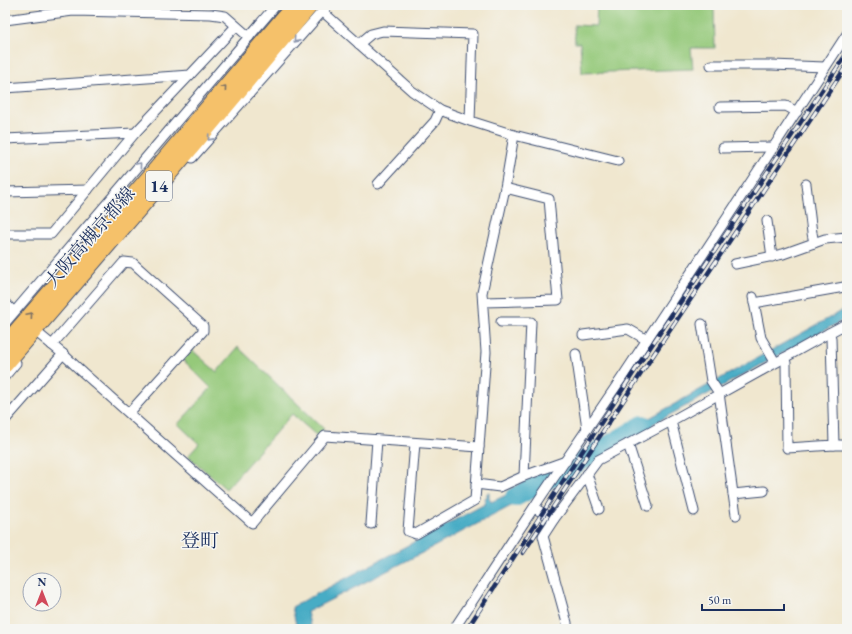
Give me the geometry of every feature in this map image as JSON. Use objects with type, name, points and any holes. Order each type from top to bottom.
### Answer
[{"type":"main road","name":"大阪高槻京都線","points":[[5,344],[150,176],[294,5]]},
{"type":"main road","name":"大阪高槻京都線","points":[[5,365],[165,179],[321,7]]},
{"type":"street","points":[[5,323],[276,5]]},
{"type":"street","points":[[5,376],[321,7],[359,44],[412,91],[440,110],[514,135],[618,161]]},
{"type":"street","points":[[5,20],[74,11],[109,9],[211,14],[225,16],[249,37]]},
{"type":"street","points":[[5,234],[51,234],[135,133],[236,26]]},
{"type":"street","points":[[359,44],[371,34],[383,31],[473,34],[470,121]]},
{"type":"street","points":[[454,629],[542,495],[647,340],[847,34]]},
{"type":"street","points":[[711,65],[772,65],[825,68]]},
{"type":"street","points":[[5,88],[190,75]]},
{"type":"street","points":[[720,107],[786,106],[797,112]]},
{"type":"street","points":[[378,184],[435,121],[440,110]]},
{"type":"street","points":[[5,139],[135,133]]},
{"type":"street","points":[[415,443],[408,532],[416,534],[475,500],[486,352],[482,293],[505,188],[514,135]]},
{"type":"street","points":[[723,148],[774,147]]},
{"type":"street","points":[[806,184],[814,243]]},
{"type":"street","points":[[483,302],[558,300],[549,199],[505,188]]},
{"type":"street","points":[[5,192],[88,190]]},
{"type":"street","points":[[767,221],[772,257]]},
{"type":"street","points":[[736,264],[783,254],[825,239],[847,237]]},
{"type":"street","points":[[52,345],[124,262],[133,263],[203,326],[203,331],[129,413]]},
{"type":"street","points":[[847,285],[844,287],[753,300],[761,338],[768,351],[777,360],[786,363],[787,448],[847,445]]},
{"type":"street","points":[[5,303],[14,312]]},
{"type":"street","points":[[501,322],[531,322],[524,476]]},
{"type":"street","points":[[702,324],[711,381],[718,392],[736,515]]},
{"type":"street","points":[[567,629],[567,623],[558,588],[542,536],[598,460],[671,421],[718,392],[777,360],[842,326],[847,325]]},
{"type":"street","points":[[583,335],[628,329],[647,340]]},
{"type":"street","points":[[828,333],[831,338],[834,446]]},
{"type":"street","points":[[40,335],[252,523],[325,436],[479,448]]},
{"type":"street","points":[[5,420],[63,354]]},
{"type":"street","points":[[576,354],[587,429]]},
{"type":"street","points":[[671,421],[694,511]]},
{"type":"street","points":[[371,524],[377,440]]},
{"type":"street","points":[[628,444],[648,506]]},
{"type":"street","points":[[476,484],[500,487],[524,476],[564,464]]},
{"type":"street","points":[[587,474],[599,509]]},
{"type":"street","points":[[733,494],[764,491]]},
{"type":"street","points":[[534,508],[554,519]]},
{"type":"green space","points":[[597,5],[714,5],[715,48],[691,48],[693,69],[582,73],[580,43],[575,43],[574,25],[596,26]]},
{"type":"green space","points":[[238,347],[324,429],[317,436],[292,414],[226,489],[188,456],[199,444],[178,424],[211,388],[183,360],[192,350],[217,372]]},
{"type":"water","points":[[847,308],[847,318],[622,441],[617,436]]},
{"type":"water","points":[[543,479],[532,495],[307,612],[311,629],[297,629],[292,607],[485,504],[487,493],[489,493],[491,502],[513,492],[515,493]]},
{"type":"waterway","points":[[515,497],[580,462],[643,425]]},
{"type":"railway","points":[[467,629],[643,358],[847,53]]},
{"type":"railway","points":[[523,553],[847,65]]},
{"type":"district","name":"登町","points":[[200,540]]}]
